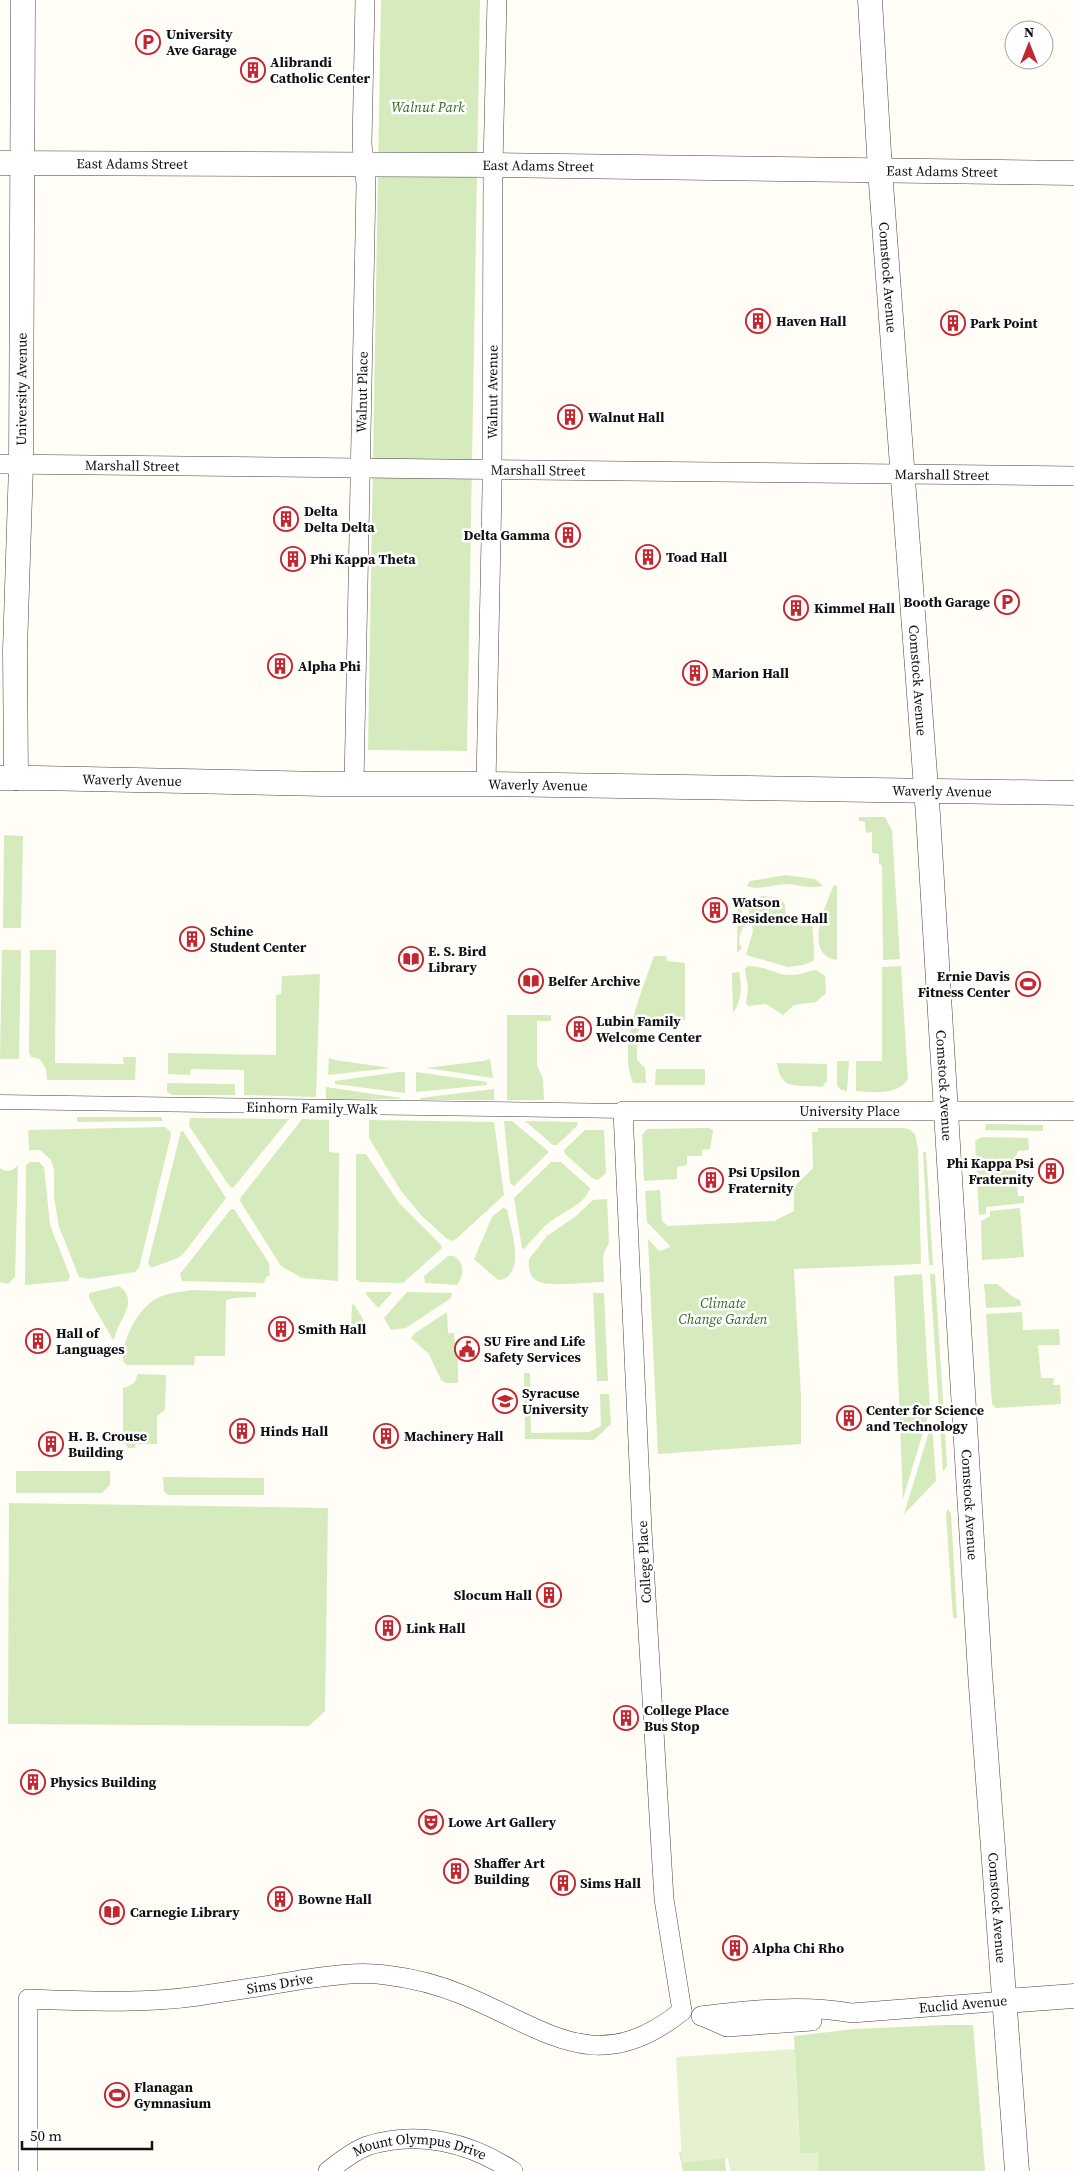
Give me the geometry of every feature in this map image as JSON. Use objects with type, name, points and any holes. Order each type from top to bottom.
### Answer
[{"type":"street","name":"University Avenue","points":[[8,778],[15,650],[10,464],[24,163],[23,0]]},
{"type":"street","name":"Walnut Place","points":[[354,784],[362,467],[366,184],[362,144],[365,0]]},
{"type":"street","name":"Walnut Avenue","points":[[486,784],[492,469],[497,0]]},
{"type":"street","name":"Comstock Avenue","points":[[870,0],[880,170],[926,792],[980,1673],[1017,2171]]},
{"type":"street","name":"East Adams Street","points":[[0,163],[494,165],[1074,173]]},
{"type":"street","name":"Marshall Street","points":[[10,464],[1074,476]]},
{"type":"street","name":"Waverly Avenue","points":[[8,778],[1074,793]]},
{"type":"street","name":"Einhorn Family Walk","points":[[0,1102],[623,1111]]},
{"type":"street","name":"University Place","points":[[623,1111],[1074,1111]]},
{"type":"street","name":"College Place","points":[[623,1111],[643,1538],[664,1899],[682,2011]]},
{"type":"street","name":"Sims Drive","points":[[28,2171],[28,1999],[136,2001],[196,1996],[345,1974],[386,1975],[418,1981],[462,1994],[575,2044],[602,2046],[622,2044],[648,2034],[663,2027],[682,2011]]},
{"type":"street","name":"Euclid Avenue","points":[[682,2011],[701,2016],[742,2011],[827,2009],[852,2013],[1074,1996]]},
{"type":"street","name":"Mount Olympus Drive","points":[[328,2171],[366,2146],[408,2138],[452,2142],[480,2152],[513,2171]]},
{"type":"green space","name":"Walnut Park","points":[[381,0],[480,0],[467,751],[368,750]]},
{"type":"green space","points":[[859,817],[885,817],[892,830],[900,959],[883,960],[882,865],[879,864],[879,854],[872,853],[872,832],[866,833],[865,822],[859,821]]},
{"type":"green space","points":[[4,835],[23,836],[21,928],[3,928]]},
{"type":"green space","points":[[786,875],[815,879],[823,886],[809,887],[787,884],[762,888],[747,886],[750,881]]},
{"type":"green space","points":[[834,885],[837,886],[837,960],[826,956],[821,949],[819,939],[822,916]]},
{"type":"green space","points":[[761,896],[779,898],[785,904],[787,917],[796,925],[812,921],[813,961],[803,965],[788,967],[746,955],[753,931],[748,907]]},
{"type":"green space","points":[[738,898],[745,924],[739,939],[742,948],[737,953]]},
{"type":"green space","points":[[2,950],[21,950],[19,1059],[0,1059]]},
{"type":"green space","points":[[30,950],[56,950],[55,1063],[124,1064],[123,1057],[136,1057],[135,1080],[47,1080],[46,1069],[40,1059],[31,1057],[29,1053]]},
{"type":"green space","points":[[654,956],[666,956],[667,961],[685,963],[685,1020],[642,1021],[637,1034],[637,1060],[645,1068],[646,1083],[633,1083],[629,1069],[629,1036],[638,1002]]},
{"type":"green space","points":[[748,966],[755,966],[787,975],[816,970],[825,976],[826,993],[816,1002],[794,1005],[783,1015],[766,1004],[748,1006],[746,1003],[748,988],[745,969]]},
{"type":"green space","points":[[901,966],[908,1079],[898,1088],[891,1091],[856,1091],[856,1061],[882,1061],[882,967]]},
{"type":"green space","points":[[739,972],[740,993],[738,1004],[733,1013],[732,973]]},
{"type":"green space","points":[[320,974],[316,1097],[244,1095],[244,1070],[191,1069],[190,1075],[168,1074],[168,1053],[276,1055],[276,995],[281,994],[282,976]]},
{"type":"green space","points":[[507,1015],[551,1015],[551,1021],[537,1021],[537,1065],[543,1079],[544,1100],[507,1100]]},
{"type":"green space","points":[[329,1058],[335,1060],[391,1068],[328,1075]]},
{"type":"green space","points":[[490,1059],[493,1078],[426,1068],[483,1061]]},
{"type":"green space","points":[[837,1061],[849,1061],[847,1091],[841,1090],[837,1086]]},
{"type":"green space","points":[[777,1063],[827,1064],[827,1081],[822,1087],[798,1086],[786,1083],[782,1079]]},
{"type":"green space","points":[[656,1069],[705,1069],[705,1085],[655,1085]]},
{"type":"green space","points":[[405,1072],[405,1093],[335,1084],[335,1081]]},
{"type":"green space","points":[[416,1072],[487,1082],[487,1085],[416,1092]]},
{"type":"green space","points":[[167,1083],[235,1084],[235,1095],[172,1095],[167,1092]]},
{"type":"green space","points":[[326,1087],[401,1098],[401,1099],[326,1099]]},
{"type":"green space","points":[[494,1089],[494,1100],[420,1100],[420,1098]]},
{"type":"green space","points":[[77,1117],[162,1117],[162,1121],[77,1122]]},
{"type":"green space","points":[[190,1118],[289,1119],[233,1188],[230,1187],[189,1126]]},
{"type":"green space","points":[[302,1119],[329,1120],[329,1152],[339,1153],[338,1281],[302,1278],[281,1266],[240,1201],[241,1197]]},
{"type":"green space","points":[[369,1120],[494,1122],[504,1195],[456,1239],[452,1241],[447,1239],[421,1215],[401,1191],[369,1138]]},
{"type":"green space","points":[[504,1121],[512,1121],[548,1151],[514,1186],[510,1183]]},
{"type":"green space","points":[[525,1121],[578,1122],[577,1126],[557,1145],[553,1145]]},
{"type":"green space","points":[[986,1124],[1043,1125],[1043,1131],[985,1130]]},
{"type":"green space","points":[[165,1127],[170,1131],[171,1135],[139,1268],[135,1272],[89,1279],[79,1277],[59,1227],[54,1197],[54,1169],[51,1160],[40,1150],[29,1150],[28,1130]]},
{"type":"green space","points":[[709,1128],[713,1130],[710,1149],[702,1150],[702,1156],[687,1156],[687,1165],[677,1167],[677,1179],[644,1181],[642,1135],[647,1129]]},
{"type":"green space","name":"Climate Change Garden","points":[[818,1128],[902,1128],[909,1129],[915,1134],[918,1149],[921,1263],[794,1269],[801,1395],[801,1444],[658,1454],[648,1239],[659,1251],[671,1247],[647,1222],[645,1191],[660,1190],[662,1221],[668,1226],[774,1221],[794,1211],[794,1187],[813,1168],[812,1132],[818,1132]]},
{"type":"green space","points":[[585,1130],[604,1130],[606,1173],[598,1180],[592,1178],[565,1154],[564,1150]]},
{"type":"green space","points":[[181,1131],[183,1131],[226,1198],[184,1253],[178,1258],[151,1268],[148,1263]]},
{"type":"green space","points":[[982,1137],[1028,1138],[1029,1150],[1018,1151],[1015,1158],[1018,1196],[1024,1196],[1024,1203],[986,1207],[986,1214],[979,1215],[975,1141]]},
{"type":"green space","points":[[923,1152],[926,1152],[933,1265],[929,1265]]},
{"type":"green space","points":[[356,1154],[366,1154],[399,1203],[442,1246],[403,1283],[361,1282],[356,1279]]},
{"type":"green space","points":[[30,1162],[39,1162],[44,1167],[50,1225],[70,1276],[68,1281],[25,1285],[26,1165]]},
{"type":"green space","points":[[551,1162],[561,1162],[590,1188],[583,1200],[550,1221],[524,1249],[522,1248],[514,1198]]},
{"type":"green space","points":[[18,1165],[15,1277],[8,1284],[0,1282],[0,1168],[10,1171]]},
{"type":"green space","points":[[607,1199],[609,1242],[603,1256],[604,1282],[553,1284],[534,1279],[529,1270],[529,1259],[547,1236],[576,1216],[593,1200]]},
{"type":"green space","points":[[503,1208],[507,1209],[515,1250],[515,1261],[507,1277],[498,1280],[474,1259],[492,1217]]},
{"type":"green space","points":[[1020,1208],[1024,1257],[982,1260],[981,1221],[990,1216],[990,1211]]},
{"type":"green space","points":[[231,1209],[234,1209],[269,1263],[270,1275],[266,1277],[264,1283],[182,1281],[180,1274]]},
{"type":"green space","points":[[448,1256],[454,1256],[462,1265],[461,1278],[457,1285],[425,1283],[424,1276]]},
{"type":"green space","points":[[922,1274],[930,1409],[903,1499],[894,1276]]},
{"type":"green space","points":[[930,1274],[935,1274],[947,1466],[943,1471]]},
{"type":"green space","points":[[984,1284],[997,1284],[1013,1297],[1020,1300],[1021,1306],[986,1308]]},
{"type":"green space","points":[[119,1286],[127,1296],[128,1301],[113,1340],[89,1298],[89,1293]]},
{"type":"green space","points":[[192,1290],[256,1292],[256,1297],[226,1300],[225,1356],[195,1356],[194,1365],[127,1365],[123,1361],[128,1335],[136,1319],[147,1305],[158,1298],[172,1293]]},
{"type":"green space","points":[[407,1292],[452,1293],[451,1298],[406,1328],[391,1330],[384,1318]]},
{"type":"green space","points":[[365,1293],[392,1293],[378,1308]]},
{"type":"green space","points":[[593,1293],[604,1293],[608,1381],[597,1381]]},
{"type":"green space","points":[[354,1304],[364,1324],[353,1334],[351,1330],[352,1305]]},
{"type":"green space","points":[[447,1312],[448,1333],[454,1333],[455,1345],[458,1346],[458,1383],[446,1383],[441,1380],[429,1354],[411,1338],[415,1333]]},
{"type":"green space","points":[[1022,1312],[1023,1330],[1059,1329],[1060,1345],[1038,1345],[1041,1378],[1054,1378],[1053,1385],[1060,1385],[1061,1404],[996,1408],[992,1404],[986,1314]]},
{"type":"green space","points":[[524,1373],[530,1373],[531,1433],[589,1432],[601,1426],[600,1394],[609,1394],[611,1424],[594,1440],[525,1439]]},
{"type":"green space","points":[[137,1374],[166,1375],[165,1410],[157,1416],[157,1444],[136,1444],[135,1448],[128,1448],[123,1441],[123,1388],[133,1384]]},
{"type":"green space","points":[[932,1422],[936,1481],[904,1514]]},
{"type":"green space","points":[[16,1471],[110,1471],[110,1485],[102,1493],[16,1493]]},
{"type":"green space","points":[[163,1477],[264,1478],[264,1495],[169,1495],[164,1492]]},
{"type":"green space","points":[[9,1503],[328,1508],[325,1711],[309,1726],[8,1724]]},
{"type":"green space","points":[[948,1509],[951,1514],[957,1618],[953,1618],[946,1513]]},
{"type":"green space","points":[[973,2025],[985,2171],[814,2171],[800,2153],[794,2036],[855,2029]]},
{"type":"green space","points":[[795,2049],[800,2153],[818,2153],[819,2171],[730,2171],[728,2158],[682,2163],[676,2057]]},
{"type":"green space","points":[[724,2149],[726,2171],[683,2171],[679,2152]]},
{"type":"place","name":"University Ave Garage","points":[[148,42]]},
{"type":"place","name":"Alibrandi Catholic Center","points":[[253,70]]},
{"type":"place","name":"Haven Hall","points":[[758,321]]},
{"type":"place","name":"Park Point","points":[[953,323]]},
{"type":"place","name":"Walnut Hall","points":[[570,417]]},
{"type":"place","name":"Delta Delta Delta","points":[[286,519]]},
{"type":"place","name":"Delta Gamma","points":[[568,535]]},
{"type":"place","name":"Toad Hall","points":[[648,557]]},
{"type":"place","name":"Phi Kappa Theta","points":[[293,559]]},
{"type":"place","name":"Booth Garage","points":[[1007,602]]},
{"type":"place","name":"Kimmel Hall","points":[[796,608]]},
{"type":"place","name":"Alpha Phi","points":[[280,666]]},
{"type":"place","name":"Marion Hall","points":[[695,673]]},
{"type":"place","name":"Watson Residence Hall","points":[[715,910]]},
{"type":"place","name":"Schine Student Center","points":[[192,939]]},
{"type":"place","name":"E. S. Bird Library","points":[[411,959]]},
{"type":"place","name":"Belfer Archive","points":[[531,981]]},
{"type":"place","name":"Ernie Davis Fitness Center","points":[[1028,984]]},
{"type":"place","name":"Lubin Family Welcome Center","points":[[579,1029]]},
{"type":"place","name":"Phi Kappa Psi Fraternity","points":[[1051,1171]]},
{"type":"place","name":"Psi Upsilon Fraternity","points":[[711,1180]]},
{"type":"place","name":"Smith Hall","points":[[281,1329]]},
{"type":"place","name":"Hall of Languages","points":[[38,1341]]},
{"type":"place","name":"SU Fire and Life Safety Services","points":[[467,1349]]},
{"type":"place","name":"Syracuse University","points":[[505,1401]]},
{"type":"place","name":"Center for Science and Technology","points":[[849,1418]]},
{"type":"place","name":"Hinds Hall","points":[[242,1431]]},
{"type":"place","name":"Machinery Hall","points":[[386,1436]]},
{"type":"place","name":"H. B. Crouse Building","points":[[51,1444]]},
{"type":"place","name":"Slocum Hall","points":[[549,1595]]},
{"type":"place","name":"Link Hall","points":[[388,1628]]},
{"type":"place","name":"College Place Bus Stop","points":[[626,1718]]},
{"type":"place","name":"Physics Building","points":[[33,1782]]},
{"type":"place","name":"Lowe Art Gallery","points":[[431,1822]]},
{"type":"place","name":"Shaffer Art Building","points":[[456,1871]]},
{"type":"place","name":"Sims Hall","points":[[563,1883]]},
{"type":"place","name":"Bowne Hall","points":[[280,1899]]},
{"type":"place","name":"Carnegie Library","points":[[112,1912]]},
{"type":"place","name":"Alpha Chi Rho","points":[[735,1948]]},
{"type":"place","name":"Flanagan Gymnasium","points":[[117,2095]]}]
